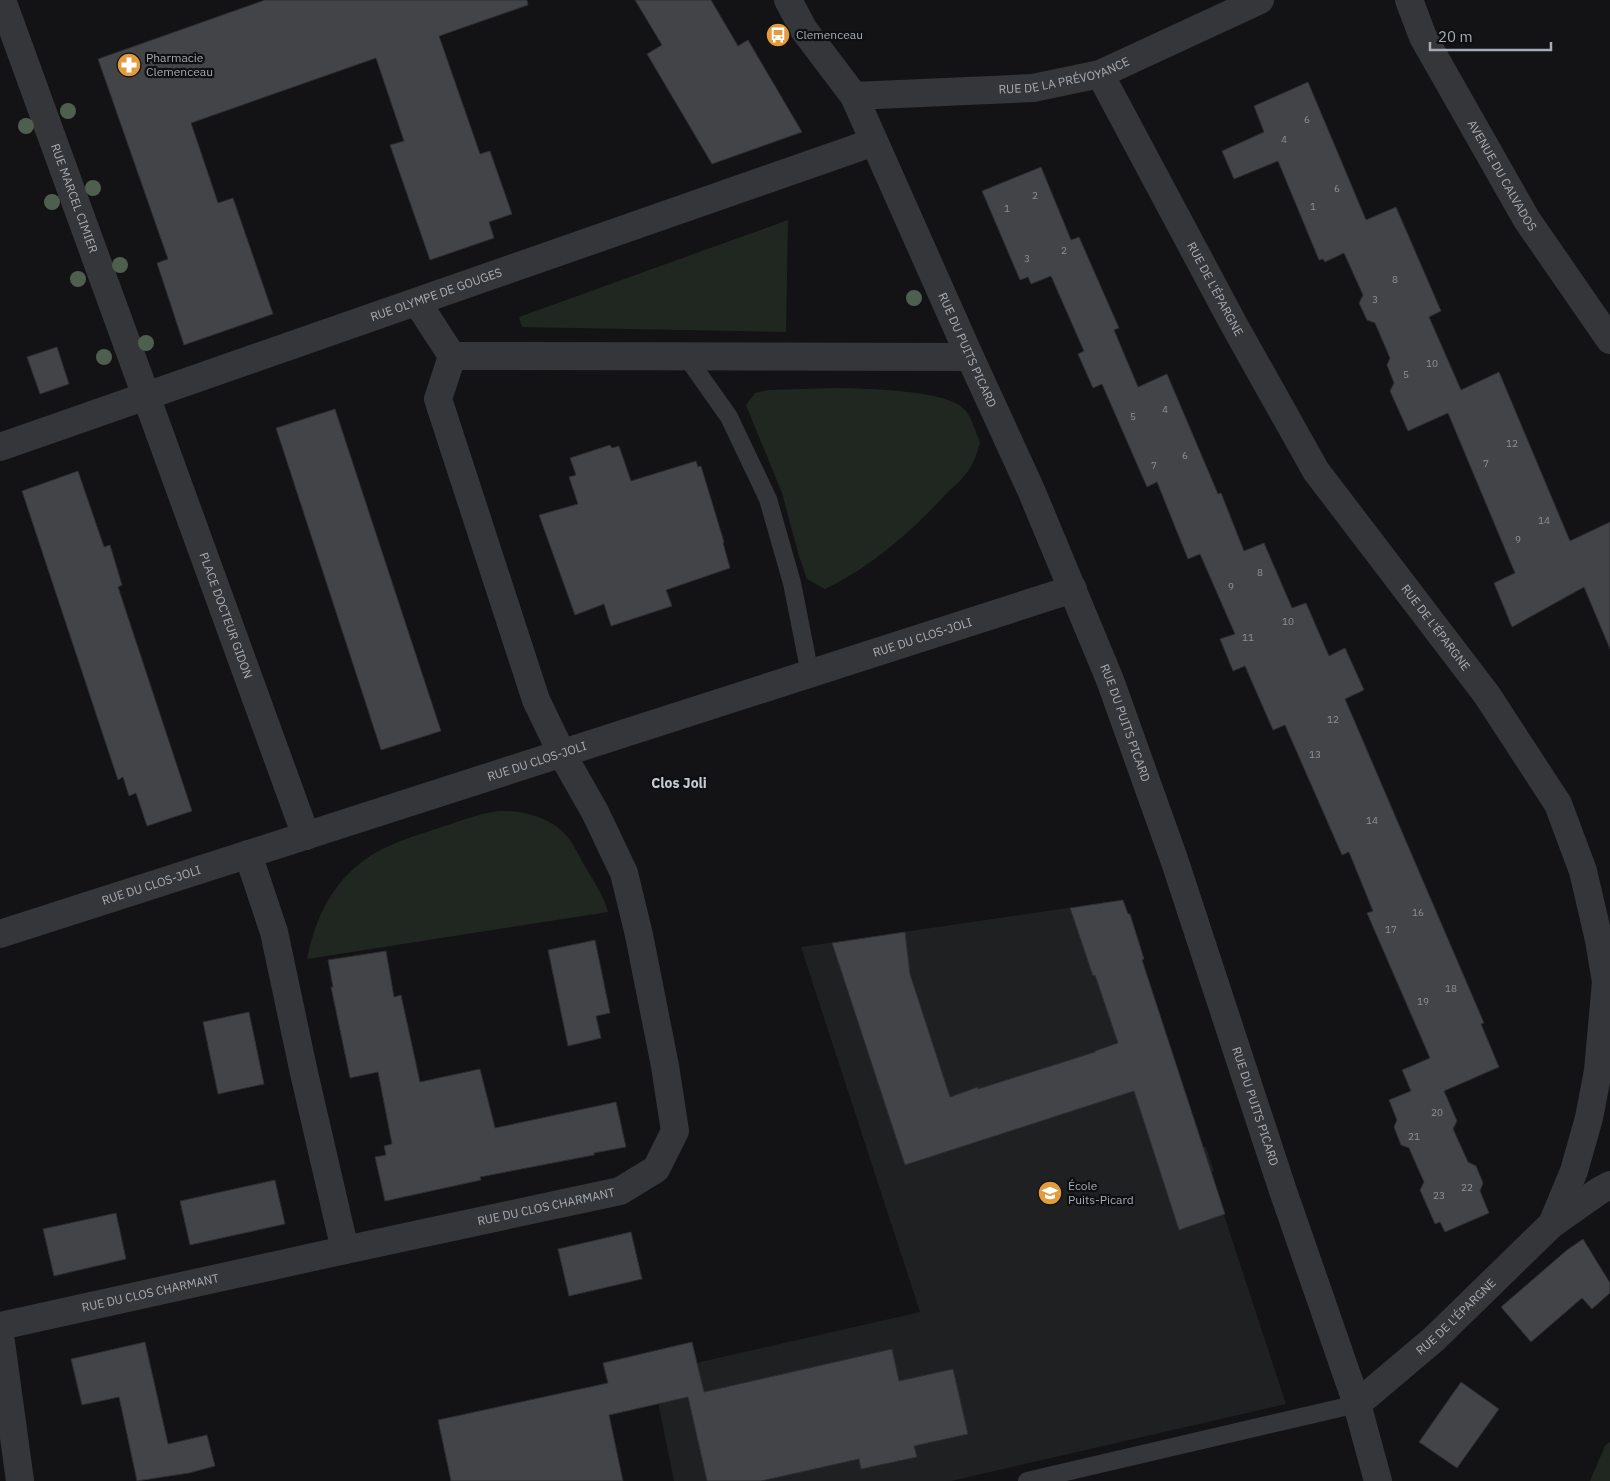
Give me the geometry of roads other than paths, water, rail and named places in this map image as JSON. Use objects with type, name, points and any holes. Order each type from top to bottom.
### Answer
[{"type":"street","name":"RUE MARCEL CIMIER","points":[[2,0],[146,396]]},
{"type":"street","name":"RUE DU PUITS PICARD","points":[[788,0],[804,30],[854,96],[1031,490],[1110,680],[1174,859],[1282,1188],[1357,1404],[1378,1481]]},
{"type":"street","name":"RUE DE LA PRÉVOYANCE","points":[[854,96],[1032,88],[1100,74],[1260,0]]},
{"type":"street","name":"AVENUE DU CALVADOS","points":[[1409,0],[1423,37],[1527,220],[1610,340]]},
{"type":"street","name":"RUE DE L'ÉPARGNE","points":[[1100,74],[1233,322],[1316,471],[1487,695],[1558,804],[1583,871],[1599,940],[1606,982],[1598,1071],[1589,1118],[1574,1171],[1552,1224]]},
{"type":"street","name":"RUE OLYMPE DE GOUGES","points":[[0,448],[874,142]]},
{"type":"street","points":[[417,302],[452,356]]},
{"type":"street","points":[[452,356],[970,357]]},
{"type":"street","points":[[452,356],[438,399],[536,700],[562,754]]},
{"type":"street","name":"PLACE DOCTEUR GIDON","points":[[146,396],[306,836]]},
{"type":"street","name":"RUE DU CLOS-JOLI","points":[[0,934],[1073,589]]},
{"type":"street","name":"RUE DU CLOS CHARMANT","points":[[0,1326],[620,1191],[656,1169],[675,1131],[665,1066],[639,935],[624,873],[595,812],[562,754]]},
{"type":"street","points":[[248,854],[274,932],[345,1250]]},
{"type":"street","name":"RUE DE L'ÉPARGNE","points":[[1357,1404],[1434,1339],[1552,1224],[1599,1190],[1610,1185]]},
{"type":"street","points":[[0,1335],[20,1481]]},
{"type":"lane","points":[[686,356],[729,417],[768,499],[792,583],[810,674]]},
{"type":"lane","points":[[1027,1481],[1357,1404]]},
{"type":"place","name":"Clemenceau","points":[[778,35]]},
{"type":"place","name":"Pharmacie Clemenceau","points":[[129,65]]},
{"type":"place","name":"École Puits-Picard","points":[[1050,1193]]},
{"type":"district","name":"Clos Joli","points":[[679,783]]}]
